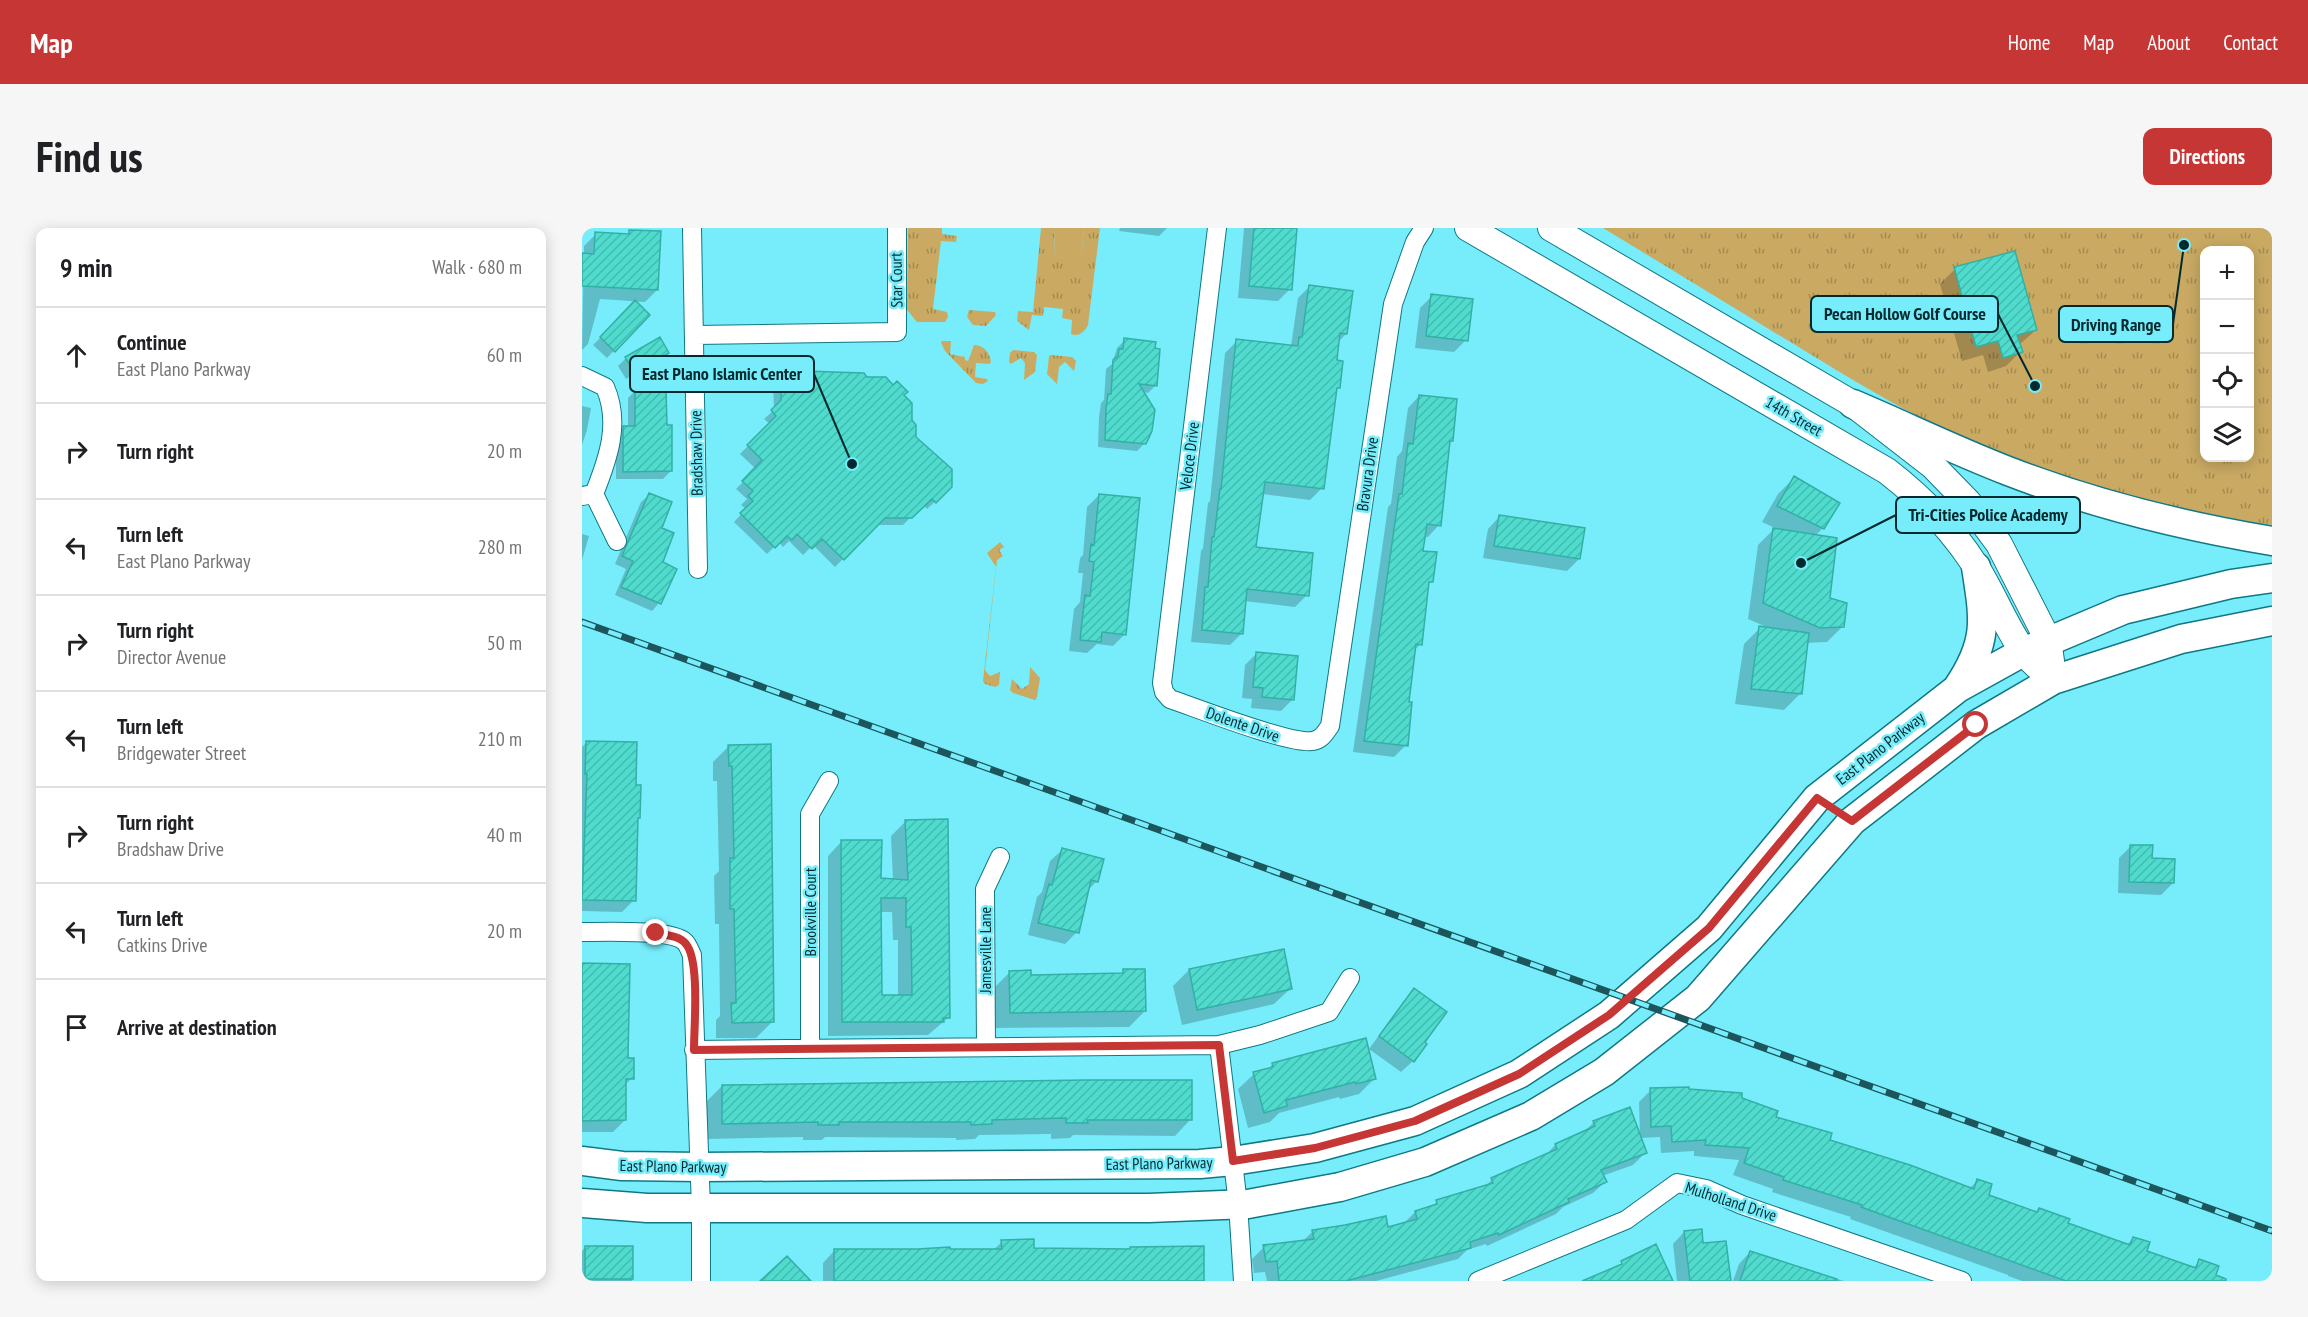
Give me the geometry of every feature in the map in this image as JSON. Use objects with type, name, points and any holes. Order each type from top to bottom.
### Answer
[{"type":"main road","name":"14th Street","points":[[1468,228],[1887,471],[1937,515],[2036,646]]},
{"type":"main road","name":"14th Street","points":[[1551,228],[1853,404],[1933,466],[1968,502],[1999,544],[2036,646],[2053,680]]},
{"type":"main road","points":[[1602,304],[1623,270]]},
{"type":"main road","points":[[1853,404],[1969,455],[2053,488],[2152,517],[2202,529],[2272,541]]},
{"type":"main road","points":[[1958,688],[1978,654],[1983,626],[1976,567]]},
{"type":"main road","name":"East Plano Parkway","points":[[582,1161],[622,1166],[700,1167],[1200,1164],[1315,1148],[1415,1121],[1519,1074],[1609,1015],[1709,928],[1817,798],[1958,688],[2036,646],[2123,610],[2230,584],[2272,578]]},
{"type":"main road","points":[[582,1203],[647,1208],[1149,1208],[1238,1204],[1340,1187],[1425,1162],[1531,1116],[1604,1072],[1698,998],[1852,821],[1976,725],[2053,680],[2181,639],[2272,621]]},
{"type":"main road","points":[[1817,798],[1852,821]]},
{"type":"street","name":"Bradshaw Drive","points":[[692,228],[698,569]]},
{"type":"street","name":"Star Court","points":[[695,334],[897,332],[897,228]]},
{"type":"street","name":"Veloce Drive","points":[[1162,683],[1217,228]]},
{"type":"street","name":"Bravura Drive","points":[[1330,726],[1393,304],[1414,245],[1424,228]]},
{"type":"street","points":[[582,376],[605,387],[611,400],[614,422],[607,462],[588,495],[617,541]]},
{"type":"street","name":"Dolente Drive","points":[[1162,683],[1164,692],[1170,699],[1291,740],[1312,741],[1323,737],[1330,726]]},
{"type":"street","name":"Brookville Court","points":[[810,1049],[810,814],[830,781]]},
{"type":"street","name":"Jamesville Lane","points":[[986,1046],[985,889],[1000,856]]},
{"type":"street","points":[[582,932],[656,933],[672,936],[685,942],[692,955],[700,1167],[701,1281]]},
{"type":"street","points":[[694,1050],[1219,1045],[1260,1035],[1329,1012],[1350,978]]},
{"type":"street","points":[[1219,1045],[1238,1204],[1243,1281]]},
{"type":"street","name":"Mulholland Drive","points":[[1478,1281],[1626,1220],[1677,1184],[1706,1189],[1742,1205],[1962,1281]]},
{"type":"green space","points":[[908,228],[942,228],[942,234],[957,236],[956,242],[941,241],[933,309],[947,312],[948,317],[945,322],[917,322],[907,310]]},
{"type":"green space","points":[[1041,228],[1054,228],[1055,257],[1081,259],[1084,228],[1100,228],[1088,325],[1079,334],[1071,334],[1072,320],[1062,318],[1063,309],[1044,307],[1043,316],[1032,315],[1029,330],[1017,321],[1018,311],[1033,312]]},
{"type":"green space","points":[[1054,228],[1084,228],[1081,260],[1055,257]]},
{"type":"green space","points":[[1603,228],[2272,228],[2272,525],[2176,507],[2082,482],[1946,429],[1902,408]]},
{"type":"green space","points":[[969,310],[995,312],[996,315],[986,326],[973,325],[967,317]]},
{"type":"green space","points":[[942,341],[951,341],[950,354],[965,357],[968,361],[974,345],[986,350],[991,362],[989,364],[976,363],[975,377],[988,381],[983,384],[976,383],[945,351]]},
{"type":"green space","points":[[1013,350],[1034,352],[1037,355],[1035,372],[1024,380],[1025,363],[1021,358],[1011,364],[1009,362],[1010,353]]},
{"type":"green space","points":[[1051,355],[1072,357],[1076,361],[1074,371],[1065,362],[1059,367],[1057,384],[1047,374]]},
{"type":"green space","points":[[1000,542],[1004,547],[999,550],[1003,556],[997,560],[985,670],[990,676],[1000,672],[999,685],[995,687],[983,681],[996,567],[987,553]]},
{"type":"green space","points":[[1030,667],[1040,678],[1035,700],[1010,690],[1012,679],[1022,689],[1029,684]]},
{"type":"building","points":[[1254,228],[1297,228],[1292,290],[1249,286]]},
{"type":"building","points":[[629,230],[661,231],[658,290],[582,286],[582,253],[594,254],[595,232],[629,234]]},
{"type":"building","points":[[2015,251],[2037,330],[2017,335],[2023,352],[2003,358],[1998,341],[1976,347],[1954,267]]},
{"type":"building","points":[[1309,285],[1353,291],[1347,334],[1340,333],[1337,360],[1343,361],[1340,388],[1337,388],[1324,489],[1265,482],[1256,547],[1313,553],[1309,596],[1247,589],[1243,634],[1202,630],[1205,587],[1208,587],[1212,537],[1214,537],[1221,489],[1236,339],[1298,346],[1299,337],[1302,337]]},
{"type":"building","points":[[1431,294],[1473,299],[1468,341],[1426,336]]},
{"type":"building","points":[[635,300],[650,315],[615,352],[600,337]]},
{"type":"building","points":[[660,337],[669,353],[634,373],[625,357]]},
{"type":"building","points":[[1124,338],[1156,342],[1155,348],[1160,349],[1157,386],[1139,384],[1155,410],[1152,431],[1146,444],[1105,440],[1106,408],[1108,394],[1111,394],[1113,360],[1118,356],[1119,349],[1123,349]]},
{"type":"building","points":[[805,371],[864,373],[867,377],[886,377],[893,385],[897,381],[908,392],[904,395],[912,403],[912,420],[916,425],[916,437],[952,469],[952,487],[936,503],[932,499],[912,518],[885,518],[844,560],[822,539],[812,549],[797,534],[792,540],[787,536],[775,548],[740,513],[753,501],[748,496],[753,491],[742,481],[762,460],[747,445],[776,416],[771,410],[781,400],[781,373],[805,373]]},
{"type":"building","points":[[635,389],[666,389],[667,425],[672,425],[672,471],[623,472],[623,426],[635,426]]},
{"type":"building","points":[[1419,395],[1457,399],[1441,526],[1427,524],[1423,551],[1437,552],[1433,582],[1429,582],[1422,645],[1416,644],[1409,702],[1412,702],[1408,746],[1364,741],[1399,494],[1402,494],[1408,443],[1413,444]]},
{"type":"building","points":[[1794,476],[1840,503],[1824,529],[1777,506]]},
{"type":"building","points":[[649,493],[672,502],[662,528],[674,533],[663,562],[677,569],[661,604],[621,587],[633,561],[622,556]]},
{"type":"building","points":[[1099,494],[1140,498],[1126,635],[1102,632],[1101,642],[1080,640],[1085,595],[1090,596],[1094,562],[1089,561],[1091,544],[1094,545]]},
{"type":"building","points":[[1499,515],[1585,528],[1580,559],[1494,546]]},
{"type":"building","points":[[1773,528],[1837,538],[1830,598],[1847,603],[1844,627],[1820,628],[1763,603]]},
{"type":"building","points":[[1759,626],[1809,633],[1802,694],[1751,689]]},
{"type":"building","points":[[1256,652],[1298,656],[1294,700],[1262,697],[1263,688],[1253,687]]},
{"type":"building","points":[[586,741],[637,742],[636,785],[641,785],[636,901],[582,900],[587,774],[585,774]]},
{"type":"building","points":[[771,744],[774,1022],[732,1023],[731,1003],[736,1003],[734,909],[730,909],[730,858],[734,858],[732,766],[729,766],[728,745]]},
{"type":"building","points":[[948,819],[950,1018],[943,1018],[944,1022],[842,1022],[841,840],[882,840],[881,878],[908,880],[905,820]],"holes":[[[881,898],[906,898],[906,927],[911,927],[912,995],[882,995]]]},
{"type":"building","points":[[2130,845],[2153,845],[2152,858],[2175,859],[2174,883],[2129,882]]},
{"type":"building","points":[[1062,848],[1104,859],[1098,882],[1091,880],[1079,933],[1038,923]]},
{"type":"building","points":[[1284,949],[1292,989],[1197,1010],[1189,969]]},
{"type":"building","points":[[582,963],[630,964],[628,1058],[634,1058],[634,1079],[626,1079],[626,1120],[582,1121]]},
{"type":"building","points":[[1123,969],[1145,969],[1146,1011],[1010,1013],[1009,971],[1031,970],[1031,975],[1123,973]]},
{"type":"building","points":[[1414,988],[1447,1012],[1425,1042],[1427,1044],[1414,1062],[1379,1036]]},
{"type":"building","points":[[1366,1038],[1376,1079],[1356,1084],[1355,1082],[1286,1100],[1287,1106],[1264,1113],[1253,1072],[1273,1067],[1272,1063]]},
{"type":"building","points":[[1192,1080],[1192,1120],[1087,1120],[1088,1123],[1066,1123],[1066,1118],[992,1120],[992,1124],[971,1125],[971,1122],[839,1122],[839,1125],[818,1125],[818,1122],[722,1124],[722,1085]]},
{"type":"building","points":[[1689,1087],[1689,1089],[1742,1093],[1742,1098],[1778,1111],[1776,1117],[1832,1133],[1830,1140],[1910,1165],[1974,1189],[1977,1179],[1992,1184],[1989,1195],[2037,1212],[2039,1208],[2070,1219],[2068,1223],[2130,1245],[2133,1237],[2150,1242],[2147,1251],[2196,1268],[2199,1259],[2219,1266],[2216,1275],[2226,1281],[2066,1281],[1861,1207],[1862,1205],[1783,1180],[1784,1177],[1744,1163],[1749,1148],[1705,1145],[1706,1140],[1672,1142],[1671,1126],[1651,1127],[1650,1088]]},
{"type":"building","points":[[1630,1107],[1647,1153],[1601,1170],[1607,1182],[1568,1199],[1569,1202],[1499,1235],[1498,1233],[1470,1242],[1471,1248],[1346,1281],[1279,1281],[1277,1261],[1266,1262],[1263,1245],[1314,1239],[1312,1230],[1386,1216],[1388,1227],[1417,1219],[1415,1211],[1437,1204],[1436,1200],[1493,1183],[1491,1178],[1557,1149],[1555,1144],[1595,1126],[1593,1121]]},
{"type":"building","points":[[1702,1229],[1703,1243],[1726,1241],[1731,1281],[1690,1281],[1684,1231]]},
{"type":"building","points":[[1034,1239],[1034,1248],[1130,1249],[1130,1247],[1204,1246],[1204,1281],[834,1281],[834,1249],[950,1247],[950,1249],[1002,1249],[1001,1240]]},
{"type":"building","points":[[1656,1244],[1673,1281],[1582,1281],[1622,1264],[1621,1261]]},
{"type":"building","points":[[585,1246],[633,1246],[633,1279],[585,1279]]},
{"type":"building","points":[[1750,1251],[1837,1279],[1837,1281],[1740,1281]]},
{"type":"building","points":[[787,1256],[811,1281],[760,1281]]},
{"type":"railway","points":[[582,622],[2272,1231]]},
{"type":"place","name":"Driving Range","points":[[2184,245]]},
{"type":"place","name":"Pecan Hollow Golf Course","points":[[2035,386]]},
{"type":"place","name":"East Plano Islamic Center","points":[[852,464]]},
{"type":"place","name":"Tri-Cities Police Academy","points":[[1801,563]]},
{"type":"route","points":[[656,933],[672,936],[685,942],[692,955],[694,1050],[1219,1045],[1233,1161],[1315,1148],[1415,1121],[1519,1074],[1609,1015],[1709,928],[1817,798],[1852,821],[1976,725]]}]
